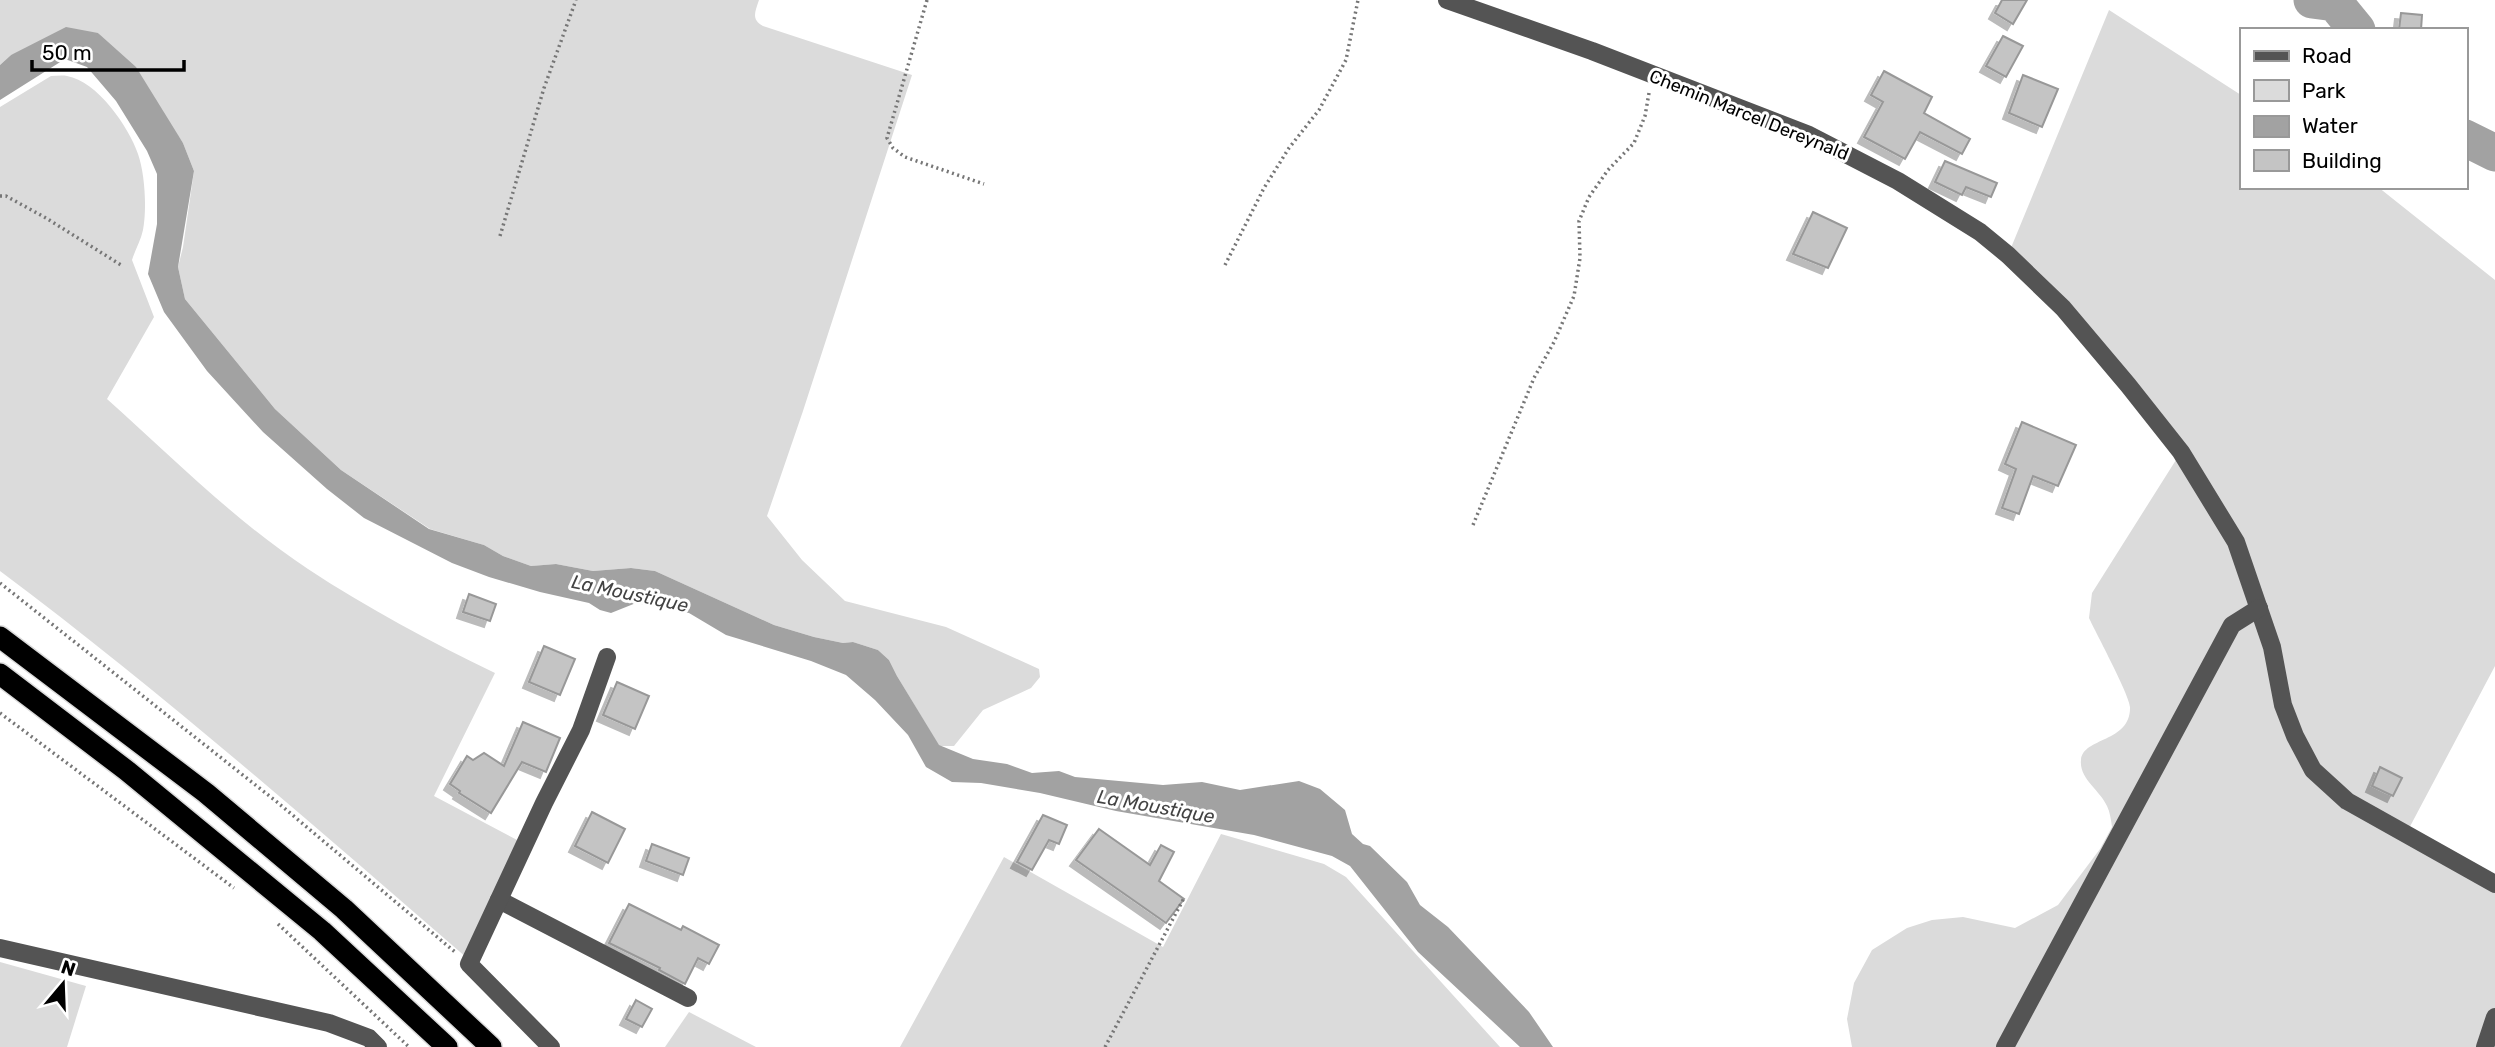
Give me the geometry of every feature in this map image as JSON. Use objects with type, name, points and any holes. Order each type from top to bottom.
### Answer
[{"type":"highway","points":[[0,637],[206,793],[344,909],[491,1047]]},
{"type":"highway","points":[[0,674],[126,770],[323,931],[447,1047]]},
{"type":"street","name":"Chemin Marcel Dereynald","points":[[1447,0],[1592,51],[1809,135],[1898,181],[1980,232],[2008,255],[2063,308],[2122,377],[2181,452],[2236,542],[2273,648],[2283,705],[2313,770],[2347,801],[2495,884]]},
{"type":"street","points":[[2005,1047],[2232,625],[2259,608]]},
{"type":"street","points":[[551,1047],[470,964],[544,803],[581,730],[607,657]]},
{"type":"street","points":[[499,900],[688,998]]},
{"type":"street","points":[[0,948],[329,1023],[369,1038],[378,1047]]},
{"type":"street","points":[[2485,1047],[2495,1017]]},
{"type":"path","points":[[500,236],[541,100],[576,0]]},
{"type":"path","points":[[927,0],[887,138],[893,148],[905,157],[984,184]]},
{"type":"path","points":[[1225,265],[1264,188],[1289,148],[1318,110],[1346,60],[1358,0]]},
{"type":"path","points":[[1473,525],[1534,379],[1574,296],[1580,258],[1579,220],[1589,197],[1608,170],[1634,143],[1650,91],[1662,78]]},
{"type":"path","points":[[0,196],[6,196],[46,218],[121,265]]},
{"type":"path","points":[[0,583],[277,802],[470,964]]},
{"type":"path","points":[[0,713],[240,892]]},
{"type":"path","points":[[1105,1047],[1184,898]]},
{"type":"path","points":[[272,918],[410,1047]]},
{"type":"green space","points":[[0,0],[759,0],[755,18],[763,26],[912,75],[767,516],[802,560],[845,601],[946,627],[1039,669],[1040,677],[1031,688],[983,710],[954,746],[939,746],[889,660],[878,650],[853,642],[843,643],[814,637],[774,625],[655,571],[631,568],[593,571],[556,564],[531,566],[503,556],[484,545],[430,529],[341,470],[275,409],[185,299],[178,267],[194,171],[183,143],[160,109],[98,33],[11,55],[0,65]]},
{"type":"green space","points":[[2109,10],[2240,94],[2240,189],[2381,189],[2495,280],[2495,666],[2406,834],[2495,884],[2495,1017],[2485,1047],[1852,1047],[1847,1019],[1854,983],[1872,950],[1907,928],[1932,920],[1963,917],[2015,928],[2058,905],[2100,849],[2112,827],[2107,806],[2083,773],[2081,760],[2090,747],[2123,727],[2130,707],[2119,678],[2089,618],[2092,593],[2181,452],[2008,255]]},
{"type":"green space","points":[[51,76],[78,80],[100,96],[134,143],[142,171],[145,192],[144,222],[132,260],[154,317],[107,399],[204,488],[281,550],[376,611],[495,673],[434,796],[521,842],[467,958],[179,712],[0,571],[0,107]]},
{"type":"green space","points":[[1221,834],[1324,864],[1346,877],[1500,1047],[900,1047],[1004,857],[1163,947]]},
{"type":"green space","points":[[0,962],[86,986],[67,1047],[0,1047]]},
{"type":"green space","points":[[689,1012],[756,1047],[665,1047]]},
{"type":"water","name":"La Moustique","points":[[66,27],[98,33],[136,67],[183,143],[194,171],[178,267],[185,299],[275,409],[341,470],[429,529],[484,545],[503,556],[531,566],[556,564],[593,571],[631,568],[655,571],[774,625],[814,637],[843,643],[853,642],[878,650],[889,660],[939,745],[973,759],[1007,764],[1032,773],[1059,771],[1075,777],[1163,785],[1202,782],[1240,790],[1299,781],[1320,789],[1345,810],[1352,834],[1363,844],[1370,846],[1407,882],[1420,905],[1448,927],[1529,1012],[1553,1047],[1520,1047],[1418,952],[1350,866],[1332,856],[1254,835],[1116,811],[1040,793],[981,783],[952,782],[926,767],[908,735],[875,700],[846,675],[811,661],[726,635],[689,613],[636,603],[611,613],[589,603],[489,577],[452,563],[364,518],[263,432],[207,371],[164,312],[148,274],[157,224],[157,174],[147,151],[116,101],[87,67],[65,59],[0,100],[0,65],[11,55]]},
{"type":"building","points":[[2002,0],[2027,0],[2013,24],[1995,13]]},
{"type":"building","points":[[2401,13],[2422,15],[2421,28],[2399,28]]},
{"type":"building","points":[[2003,36],[2023,46],[2006,77],[1986,66]]},
{"type":"building","points":[[1884,71],[1932,97],[1924,113],[1970,139],[1962,154],[1920,132],[1905,159],[1864,137],[1883,102],[1871,95]]},
{"type":"building","points":[[2023,75],[2058,89],[2042,127],[2009,113]]},
{"type":"building","points":[[1945,161],[1997,183],[1991,197],[1966,187],[1962,195],[1935,182]]},
{"type":"building","points":[[1813,212],[1847,228],[1828,268],[1793,254]]},
{"type":"building","points":[[2022,422],[2076,445],[2058,486],[2033,476],[2019,514],[2002,508],[2016,469],[2005,464]]},
{"type":"building","points":[[469,594],[496,604],[490,621],[463,612]]},
{"type":"building","points":[[544,646],[575,659],[560,695],[529,682]]},
{"type":"building","points":[[617,682],[649,696],[635,729],[603,715]]},
{"type":"building","points":[[523,722],[560,738],[546,772],[522,762],[491,813],[459,793],[460,791],[450,784],[467,756],[473,760],[484,753],[504,766]]},
{"type":"building","points":[[2380,767],[2402,778],[2393,796],[2372,786]]},
{"type":"building","points":[[592,812],[625,829],[608,863],[575,846]]},
{"type":"building","points":[[1043,815],[1067,825],[1059,844],[1049,840],[1032,870],[1017,862]]},
{"type":"building","points":[[1099,829],[1150,865],[1161,845],[1174,852],[1159,881],[1184,899],[1166,923],[1076,860]]},
{"type":"building","points":[[652,844],[689,858],[683,875],[646,861]]},
{"type":"building","points":[[629,904],[681,930],[683,926],[719,945],[709,964],[698,958],[685,984],[659,970],[660,968],[609,943]]},
{"type":"building","points":[[636,1000],[652,1009],[642,1027],[626,1019]]},
{"type":"waterway","points":[[2312,0],[2335,3],[2355,28]]},
{"type":"waterway","points":[[2467,139],[2495,153]]}]
